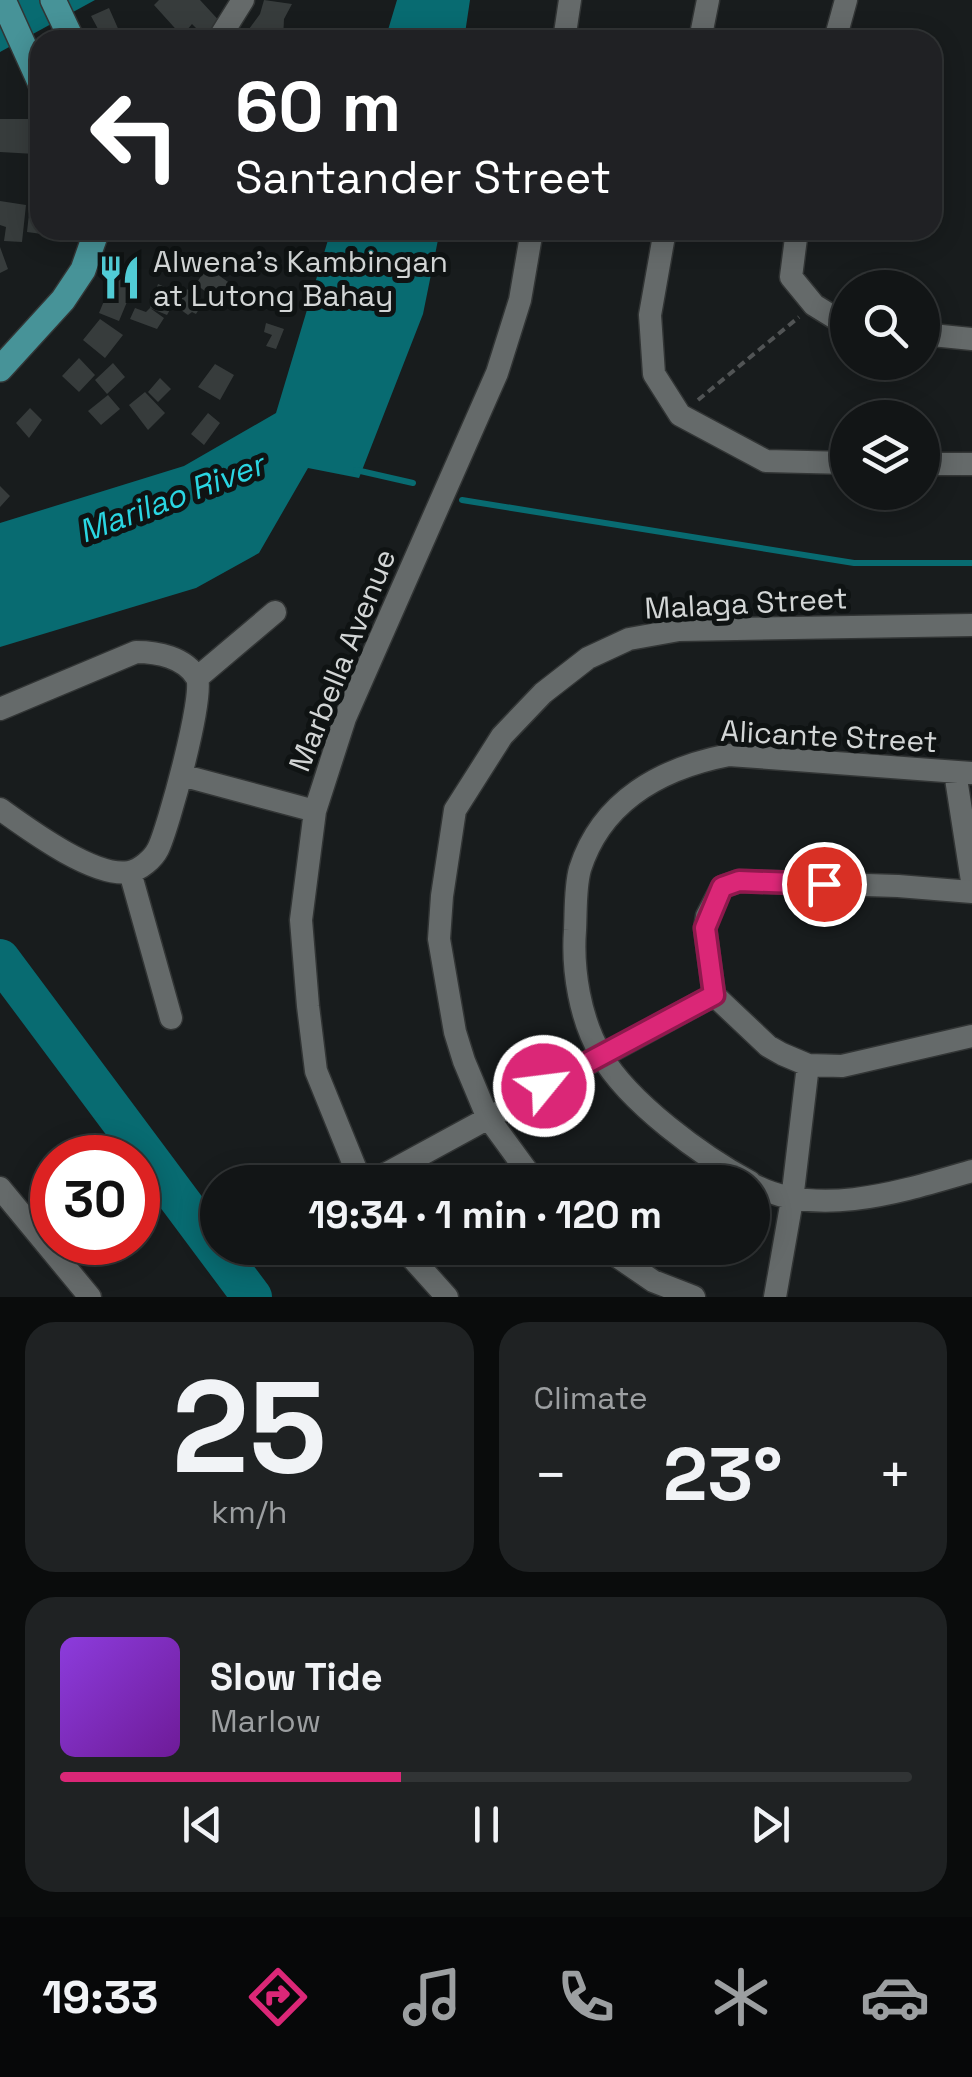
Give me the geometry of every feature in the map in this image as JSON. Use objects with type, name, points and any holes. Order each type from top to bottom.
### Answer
[{"type":"main road","points":[[3,0],[30,60]]},
{"type":"main road","points":[[53,0],[67,30]]},
{"type":"main road","points":[[0,369],[64,300],[83,270],[91,240]]},
{"type":"street","points":[[224,30],[243,0]]},
{"type":"street","points":[[566,30],[570,0]]},
{"type":"street","points":[[702,30],[708,0]]},
{"type":"street","points":[[838,30],[846,0]]},
{"type":"street","name":"Marbella Avenue","points":[[354,1165],[316,1072],[308,1006],[301,920],[315,811],[345,718],[496,373],[520,300],[530,240]]},
{"type":"street","points":[[663,240],[650,315],[654,374],[680,415],[766,462],[830,462]]},
{"type":"street","points":[[796,240],[791,277],[814,305],[830,315]]},
{"type":"street","points":[[940,336],[972,339]]},
{"type":"street","points":[[940,464],[972,464]]},
{"type":"street","points":[[196,678],[275,612]]},
{"type":"street","name":"Malaga Street","points":[[523,1165],[488,1116],[455,1032],[439,939],[455,810],[502,736],[543,692],[588,658],[629,639],[679,630],[972,625]]},
{"type":"street","points":[[0,708],[136,652],[158,652],[174,659],[196,678],[199,692],[181,775],[159,848],[143,866],[130,872],[100,868],[0,810]]},
{"type":"street","name":"Alicante Street","points":[[722,1165],[686,1142],[629,1089],[600,1055],[578,989],[574,963],[579,872],[595,834],[635,792],[690,762],[729,755],[964,772]]},
{"type":"street","points":[[964,772],[972,881]]},
{"type":"street","points":[[181,775],[315,811]]},
{"type":"street","points":[[130,872],[171,1018]]},
{"type":"street","points":[[972,892],[739,881],[722,887],[705,928],[714,995],[768,1046],[808,1065],[842,1066],[972,1036]]},
{"type":"street","points":[[400,1165],[714,995]]},
{"type":"street","points":[[775,1297],[792,1200],[808,1065]]},
{"type":"street","name":"Alicante Street","points":[[770,1191],[792,1200],[868,1198],[972,1171]]},
{"type":"street","points":[[4,1201],[90,1297]]},
{"type":"street","points":[[418,1265],[447,1297]]},
{"type":"street","points":[[630,1265],[653,1281],[694,1297]]},
{"type":"path","points":[[680,415],[814,305]]},
{"type":"water","points":[[0,0],[95,0],[40,30],[30,30],[30,36],[0,52]]},
{"type":"water","points":[[397,0],[470,0],[466,30],[388,30]]},
{"type":"water","points":[[328,240],[438,240],[423,314],[359,478],[308,468],[259,553],[196,588],[0,647],[0,523],[184,466],[276,413]]},
{"type":"building","points":[[159,0],[200,0],[224,26],[219,30],[198,30],[192,24],[187,30],[177,30],[154,5]]},
{"type":"building","points":[[264,0],[292,4],[283,30],[249,29]]},
{"type":"building","points":[[109,8],[119,30],[99,30],[91,16]]},
{"type":"building","points":[[0,119],[30,119],[30,154],[0,152]]},
{"type":"building","points":[[0,201],[26,205],[22,242],[4,241],[6,227],[0,225]]},
{"type":"building","points":[[0,247],[8,269],[0,273]]},
{"type":"building","points":[[119,265],[139,273],[119,321],[99,313]]},
{"type":"building","points":[[207,267],[238,289],[232,300],[224,294],[217,301],[196,284]]},
{"type":"building","points":[[158,284],[179,293],[167,315],[150,308]]},
{"type":"building","points":[[187,289],[204,301],[196,314],[188,315],[177,307]]},
{"type":"building","points":[[135,308],[146,312],[150,308],[164,318],[157,329],[130,319]]},
{"type":"building","points":[[100,319],[123,335],[105,358],[83,340]]},
{"type":"building","points":[[266,323],[284,329],[276,349],[266,346],[272,335],[264,332]]},
{"type":"building","points":[[79,358],[95,375],[79,392],[62,376]]},
{"type":"building","points":[[113,363],[125,377],[107,394],[95,380]]},
{"type":"building","points":[[215,364],[234,375],[220,400],[198,387]]},
{"type":"building","points":[[160,378],[171,389],[158,402],[148,392]]},
{"type":"building","points":[[145,392],[165,413],[148,430],[129,405]]},
{"type":"building","points":[[108,395],[120,409],[101,425],[88,411]]},
{"type":"building","points":[[30,408],[42,420],[29,438],[16,423]]},
{"type":"building","points":[[208,413],[220,423],[204,445],[191,434]]},
{"type":"building","points":[[0,486],[10,496],[0,507]]},
{"type":"waterway","points":[[356,470],[413,483]]},
{"type":"waterway","points":[[462,500],[854,563],[972,563]]},
{"type":"waterway","name":"Marilao River","points":[[0,959],[252,1297]]},
{"type":"place","name":"Alwena's Kambingan at Lutong Bahay","points":[[120,278]]},
{"type":"route","points":[[544,1086],[714,995],[705,928],[722,887],[739,881],[824,884]]}]
